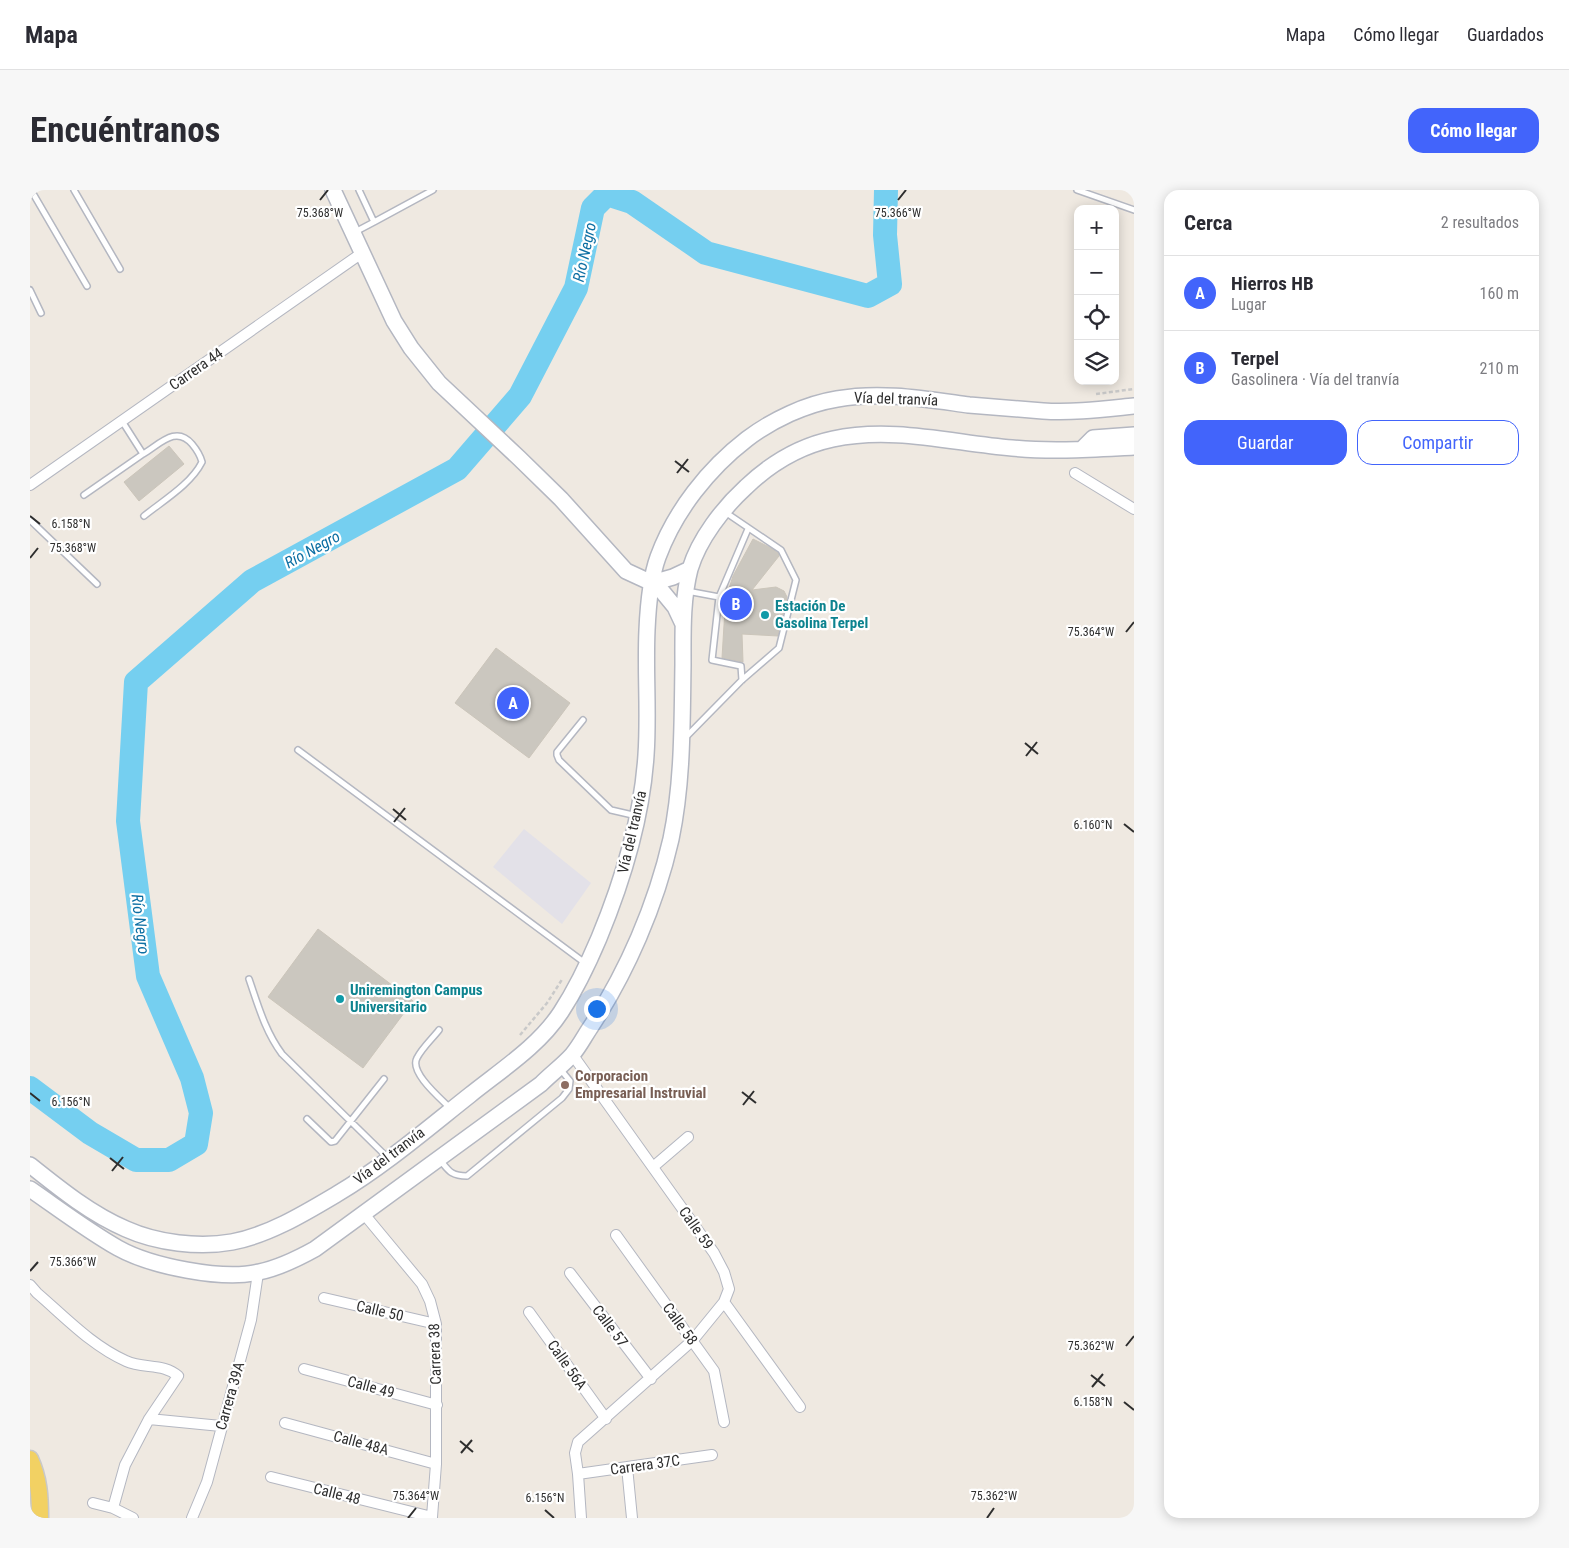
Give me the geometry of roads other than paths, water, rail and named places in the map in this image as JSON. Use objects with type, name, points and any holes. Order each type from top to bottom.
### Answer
[{"type":"main road","points":[[333,190],[394,321],[411,348],[438,383],[561,499],[626,571],[652,583],[670,599],[683,624]]},
{"type":"main road","name":"Vía del tranvía","points":[[30,1165],[61,1190],[127,1230],[157,1239],[188,1243],[233,1242],[280,1225],[348,1187],[451,1110],[538,1041],[559,1015],[582,961],[614,901],[630,849],[637,817],[646,756],[647,632],[652,583],[657,559],[668,534],[684,506],[705,479],[748,438],[777,421],[811,405],[838,398],[873,395],[902,396],[971,405],[1048,411],[1134,406]]},
{"type":"main road","points":[[1081,410],[1091,420],[1134,417]]},
{"type":"main road","name":"Vía del tranvía","points":[[30,1189],[119,1249],[141,1259],[161,1265],[223,1274],[243,1274],[258,1272],[297,1259],[314,1249],[541,1084],[572,1054],[606,1003],[626,966],[645,921],[671,839],[682,740],[683,624],[690,569],[704,540],[723,510],[733,499],[756,477],[781,459],[830,439],[854,435],[887,433],[1014,449],[1082,450],[1134,447]]},
{"type":"main road","points":[[1082,450],[1093,438],[1134,435]]},
{"type":"main road","points":[[652,583],[673,577],[690,569]]},
{"type":"main road","points":[[30,1459],[38,1480],[40,1518]]},
{"type":"street","name":"Carrera 44","points":[[30,485],[362,254]]},
{"type":"street","points":[[1075,473],[1134,508]]},
{"type":"street","name":"Calle 59","points":[[572,1054],[714,1253],[724,1272],[729,1289],[724,1302]]},
{"type":"street","points":[[653,1166],[688,1137]]},
{"type":"street","name":"Carrera 38","points":[[364,1214],[422,1284],[430,1301],[436,1324],[436,1464],[432,1517]]},
{"type":"street","name":"Calle 58","points":[[616,1235],[714,1371],[724,1422]]},
{"type":"street","name":"Carrera 39A","points":[[192,1518],[207,1482],[251,1320],[258,1272]]},
{"type":"street","name":"Calle 57","points":[[570,1273],[651,1379]]},
{"type":"street","points":[[33,1289],[91,1340],[128,1362],[171,1370],[178,1376],[149,1419],[125,1465],[113,1508]]},
{"type":"street","name":"Calle 50","points":[[324,1298],[436,1324]]},
{"type":"street","points":[[581,1518],[575,1454],[578,1442],[693,1340],[724,1302],[800,1407]]},
{"type":"street","name":"Calle 56A","points":[[529,1312],[606,1419]]},
{"type":"street","name":"Calle 49","points":[[304,1369],[437,1405]]},
{"type":"street","points":[[149,1419],[221,1426]]},
{"type":"street","name":"Calle 48A","points":[[285,1423],[436,1464]]},
{"type":"street","name":"Carrera 37C","points":[[578,1474],[712,1455]]},
{"type":"street","points":[[627,1467],[632,1518]]},
{"type":"street","name":"Calle 48","points":[[271,1477],[432,1517]]},
{"type":"street","points":[[93,1503],[113,1508],[133,1518]]},
{"type":"lane","points":[[31,190],[87,286]]},
{"type":"lane","points":[[74,190],[120,269]]},
{"type":"lane","points":[[359,190],[374,222]]},
{"type":"lane","points":[[353,233],[434,190]]},
{"type":"lane","points":[[1077,190],[1134,210]]},
{"type":"lane","points":[[30,290],[41,313]]},
{"type":"lane","points":[[122,422],[143,454]]},
{"type":"lane","points":[[84,495],[143,454],[173,436],[180,435],[187,438],[199,453],[202,462],[197,472],[144,516]]},
{"type":"lane","points":[[682,740],[742,680],[779,648],[796,580],[781,550],[723,510]]},
{"type":"lane","points":[[30,520],[97,584]]},
{"type":"lane","points":[[742,680],[741,666],[712,660],[719,597],[748,528]]},
{"type":"lane","points":[[687,590],[719,597]]},
{"type":"lane","points":[[582,720],[557,752],[556,756],[612,810],[637,817]]},
{"type":"lane","points":[[298,750],[582,961]]},
{"type":"lane","points":[[249,979],[266,1029],[282,1054],[388,1158]]},
{"type":"lane","points":[[440,1030],[417,1058],[415,1065],[417,1073],[451,1110]]},
{"type":"lane","points":[[439,1158],[450,1172],[456,1176],[466,1176],[562,1098],[569,1090],[570,1082],[559,1068]]},
{"type":"lane","points":[[307,1119],[331,1142],[335,1141],[384,1079]]},
{"type":"waterway","name":"Río Negro","points":[[30,1088],[90,1133],[136,1160],[169,1160],[196,1144],[201,1113],[192,1078],[148,976],[128,821],[136,682],[252,581],[457,469],[520,396],[576,288],[593,208],[607,194],[632,202],[706,253],[868,296],[890,284],[885,235],[886,190]]},
{"type":"place","name":"Terpel","points":[[736,604]]},
{"type":"place","name":"Estación De Gasolina Terpel","points":[[765,615]]},
{"type":"place","name":"Hierros HB","points":[[513,703]]},
{"type":"place","name":"Uniremington Campus Universitario","points":[[340,999]]},
{"type":"place","name":"Corporacion Empresarial Instruvial","points":[[565,1085]]}]
